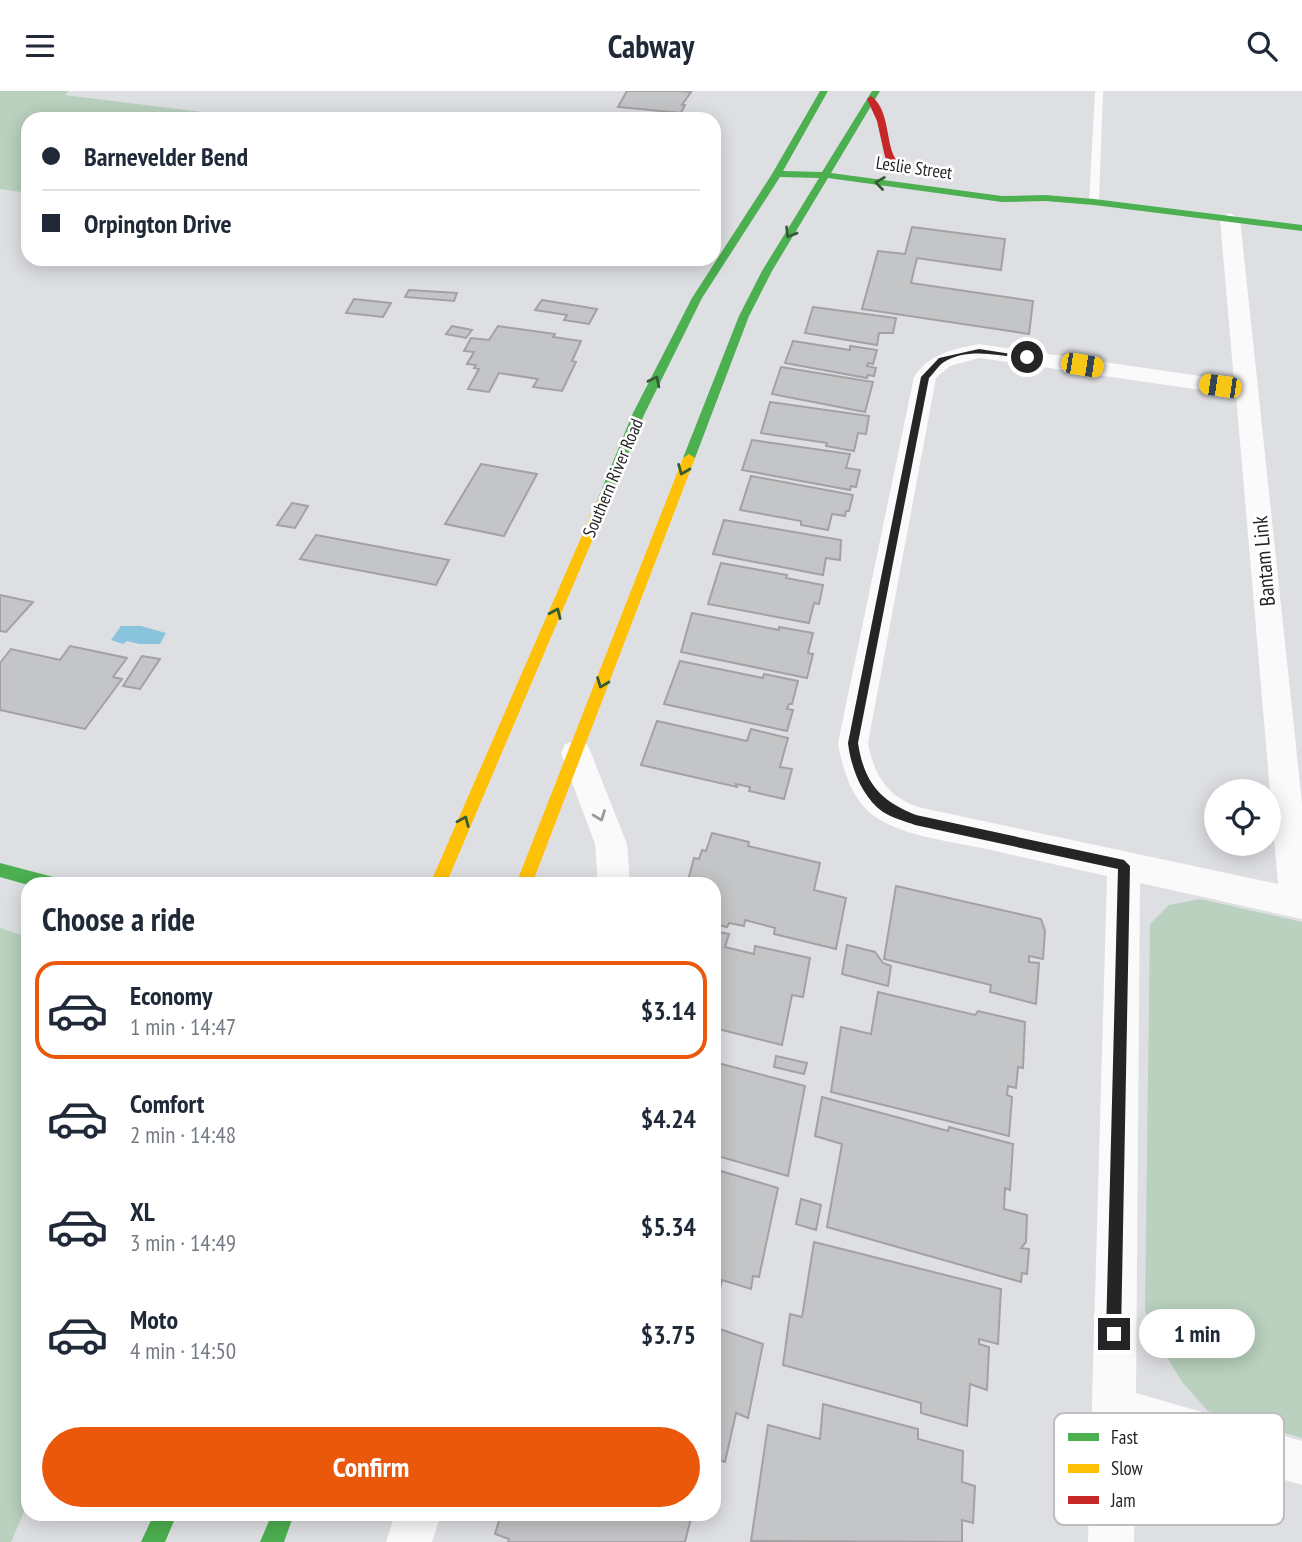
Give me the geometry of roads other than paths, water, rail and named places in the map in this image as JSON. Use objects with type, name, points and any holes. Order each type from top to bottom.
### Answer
[{"type":"main road","points":[[804,125],[816,91]]},
{"type":"main road","name":"Southern River Road","points":[[721,260],[781,166],[824,91]]},
{"type":"main road","points":[[527,877],[744,316],[767,271],[873,95]]},
{"type":"main road","points":[[873,95],[889,157],[904,173]]},
{"type":"main road","name":"Leslie Street","points":[[781,166],[904,173],[1009,189],[1045,198]]},
{"type":"main road","name":"Leslie Street","points":[[829,168],[1002,199],[1045,198],[1094,202],[1302,228]]},
{"type":"main road","name":"Southern River Road","points":[[441,877],[569,585],[638,415],[697,298],[717,266]]},
{"type":"main road","points":[[0,870],[26,877]]},
{"type":"main road","points":[[153,1542],[163,1521]]},
{"type":"main road","points":[[272,1542],[280,1521]]},
{"type":"street","name":"Bantam Link","points":[[1230,219],[1299,904]]},
{"type":"street","points":[[1248,390],[979,351],[941,360],[925,377],[853,743],[856,764],[869,788],[887,809],[915,820],[1299,904]]},
{"type":"street","points":[[576,753],[611,845],[613,877]]},
{"type":"street","points":[[1112,1413],[1124,866]]},
{"type":"street","points":[[1112,1408],[1129,1413]]},
{"type":"street","points":[[1284,1458],[1302,1463]]},
{"type":"street","points":[[409,1542],[416,1521]]},
{"type":"lane","points":[[1094,202],[1098,91]]},
{"type":"water","points":[[121,626],[141,626],[166,633],[160,644],[127,641],[123,644],[111,640]]}]
